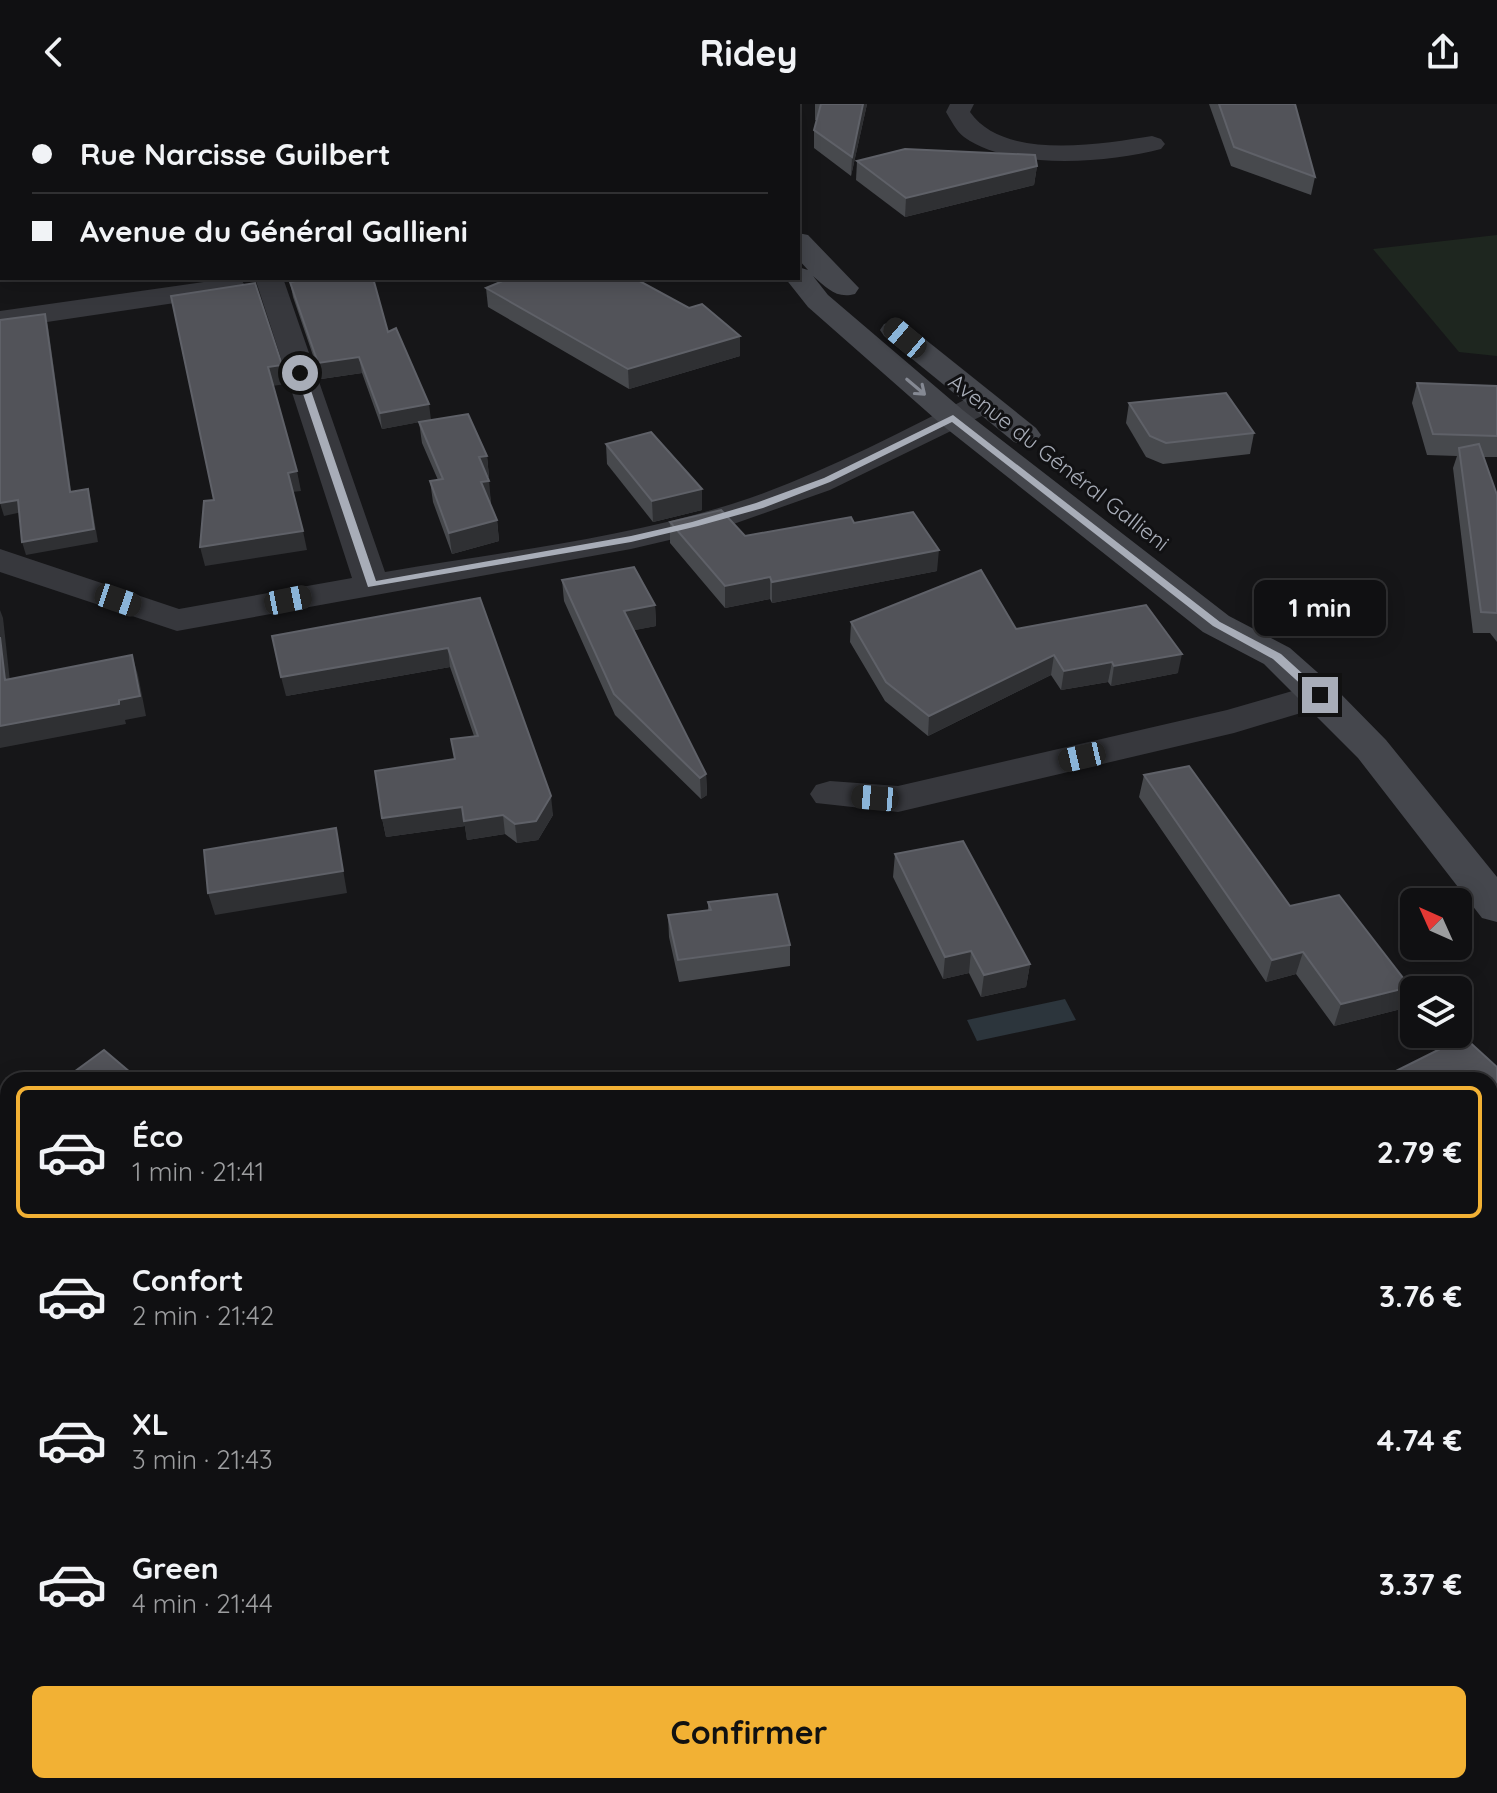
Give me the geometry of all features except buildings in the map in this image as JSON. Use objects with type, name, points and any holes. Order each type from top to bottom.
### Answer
[{"type":"street","points":[[962,104],[958,112],[961,122],[972,132],[1020,149],[1103,153],[1152,144]]},
{"type":"street","name":"Avenue du Général Gallieni","points":[[800,243],[822,269],[905,338],[968,410]]},
{"type":"street","name":"Avenue du Général Gallieni","points":[[800,278],[818,301],[869,347],[968,410],[1251,613],[1277,656],[1372,749],[1497,907]]},
{"type":"street","points":[[0,320],[269,280],[372,585]]},
{"type":"street","points":[[869,347],[905,338]]},
{"type":"street","points":[[0,560],[177,620],[631,539],[695,524],[827,480],[968,410]]},
{"type":"street","points":[[830,794],[898,799],[1234,721],[1320,695]]},
{"type":"shaded area","points":[[1497,235],[1497,356],[1459,352],[1373,249]]},
{"type":"shaded area","points":[[1065,999],[1076,1020],[977,1041],[967,1020]]},
{"type":"route","points":[[300,373],[372,585],[631,539],[695,524],[827,480],[953,418],[1216,624],[1277,656],[1320,695]]}]
